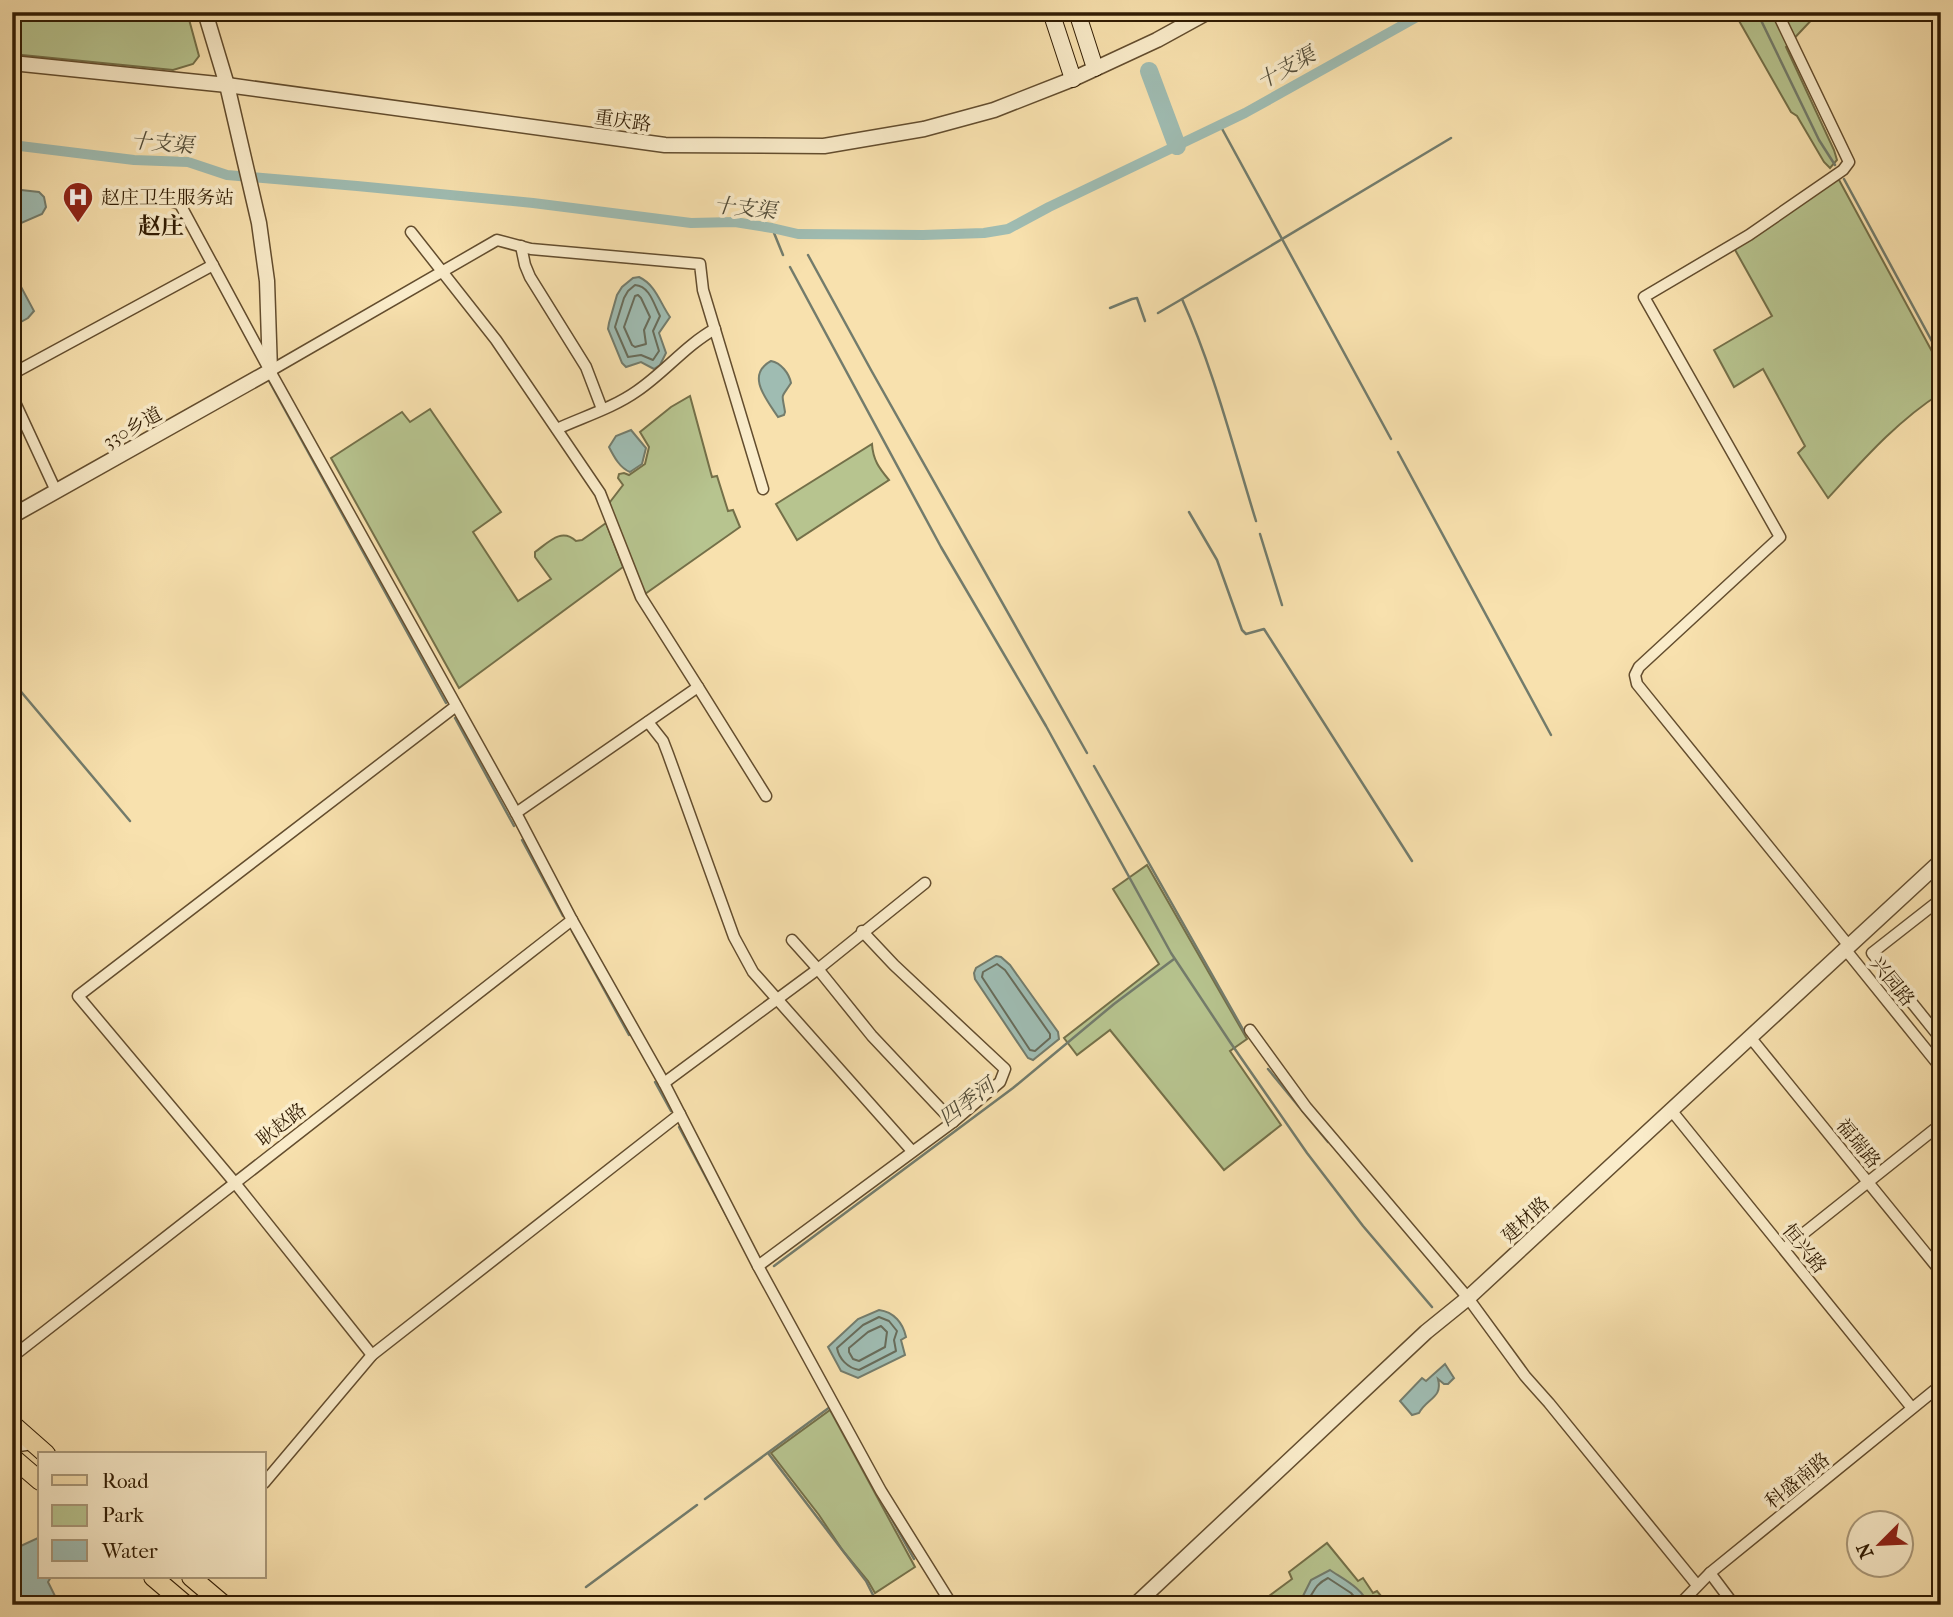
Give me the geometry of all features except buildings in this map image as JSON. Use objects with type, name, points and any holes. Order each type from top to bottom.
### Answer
[{"type":"main road","points":[[1051,12],[1073,79]]},
{"type":"main road","points":[[1077,12],[1095,68]]},
{"type":"main road","points":[[12,1424],[44,1452]]},
{"type":"main road","points":[[12,1456],[38,1479]]},
{"type":"main road","points":[[154,1578],[186,1605]]},
{"type":"main road","points":[[192,1578],[224,1605]]},
{"type":"street","points":[[205,12],[227,85],[259,223],[267,281],[270,371]]},
{"type":"street","name":"重庆路","points":[[12,63],[227,85],[665,145],[824,146],[924,129],[994,110],[1073,79],[1157,40],[1208,12]]},
{"type":"street","name":"兴园路","points":[[1777,12],[1849,162],[1843,170],[1749,235],[1644,297],[1780,537],[1639,667],[1635,676],[1637,684],[1941,1068]]},
{"type":"street","points":[[167,200],[180,204],[664,1083],[758,1266],[881,1491],[952,1605]]},
{"type":"street","points":[[411,232],[496,340],[600,493],[641,597],[766,796]]},
{"type":"street","points":[[270,371],[497,240],[531,249],[700,264],[703,290],[763,489]]},
{"type":"street","points":[[521,246],[530,277],[586,367],[602,409]]},
{"type":"street","points":[[12,374],[213,265]]},
{"type":"street","points":[[557,429],[639,390],[703,335],[715,328]]},
{"type":"street","name":"330乡道","points":[[12,516],[270,371]]},
{"type":"street","points":[[12,396],[56,491]]},
{"type":"street","points":[[516,813],[698,687]]},
{"type":"street","points":[[372,1355],[234,1183],[78,996],[456,706]]},
{"type":"street","points":[[649,722],[663,741],[734,937],[754,972],[912,1151]]},
{"type":"street","name":"建材路","points":[[1135,1605],[1426,1332],[1468,1298],[1941,861]]},
{"type":"street","points":[[664,1083],[818,969],[925,883]]},
{"type":"street","points":[[1941,899],[1872,953],[1941,1039]]},
{"type":"street","name":"耿赵路","points":[[12,1357],[572,920]]},
{"type":"street","points":[[758,1266],[953,1122],[1000,1082],[1005,1069],[894,965],[862,931]]},
{"type":"street","points":[[792,940],[872,1036],[953,1122]]},
{"type":"street","points":[[1250,1030],[1306,1107],[1468,1298],[1525,1377],[1698,1585]]},
{"type":"street","name":"福瑞路","points":[[1751,1037],[1941,1272]]},
{"type":"street","name":"恒兴路","points":[[1671,1110],[1912,1408]]},
{"type":"street","points":[[266,1481],[372,1355],[680,1114]]},
{"type":"street","points":[[1784,1250],[1941,1124]]},
{"type":"street","name":"科盛南路","points":[[1679,1605],[1710,1573],[1941,1385]]},
{"type":"street","points":[[12,1445],[32,1442]]},
{"type":"street","points":[[12,1456],[32,1442]]},
{"type":"street","points":[[1710,1573],[1734,1605]]},
{"type":"green space","points":[[12,12],[187,12],[199,56],[193,64],[173,70],[12,54]]},
{"type":"green space","points":[[1734,12],[1835,12],[1828,20],[1818,13],[1786,47],[1834,150],[1837,160],[1830,168],[1797,116],[1791,112]]},
{"type":"green space","points":[[1838,178],[1941,368],[1941,393],[1895,429],[1828,498],[1798,453],[1805,446],[1763,369],[1734,387],[1714,350],[1772,316],[1734,248]]},
{"type":"green space","points":[[690,396],[712,477],[717,476],[728,511],[733,510],[740,527],[645,594],[610,511],[610,502],[623,485],[618,478],[619,474],[629,475],[645,464],[649,447],[640,432],[671,407]]},
{"type":"green space","points":[[430,409],[501,512],[473,532],[518,601],[551,579],[535,557],[535,552],[560,536],[582,540],[606,523],[623,567],[459,688],[331,458],[402,412],[410,422]]},
{"type":"green space","points":[[872,444],[877,463],[889,480],[797,540],[776,504]]},
{"type":"green space","points":[[1147,865],[1247,1039],[1230,1051],[1281,1125],[1224,1170],[1110,1030],[1077,1055],[1064,1038],[1159,964],[1113,889]]},
{"type":"green space","points":[[830,1410],[915,1567],[875,1593],[771,1453]]},
{"type":"green space","points":[[1327,1543],[1358,1581],[1363,1578],[1373,1593],[1377,1591],[1386,1602],[1382,1605],[1245,1605],[1253,1599],[1269,1596],[1292,1579],[1289,1572]]},
{"type":"water","points":[[12,189],[39,192],[44,197],[46,207],[42,214],[12,227]]},
{"type":"water","points":[[12,270],[34,311],[19,323],[12,321]]},
{"type":"water","points":[[639,277],[654,289],[670,317],[659,333],[666,353],[660,365],[654,369],[641,362],[626,367],[608,329],[617,295],[633,278]]},
{"type":"water","points":[[771,361],[784,369],[791,383],[783,396],[784,415],[778,417],[764,396],[759,380],[763,367]]},
{"type":"water","points":[[631,430],[646,448],[642,464],[630,472],[620,465],[609,447],[616,436]]},
{"type":"water","points":[[996,956],[1010,965],[1058,1032],[1059,1039],[1033,1060],[1028,1058],[975,979],[976,968]]},
{"type":"water","points":[[879,1310],[893,1316],[903,1327],[906,1337],[901,1340],[905,1355],[858,1378],[841,1371],[828,1347],[858,1319]]},
{"type":"water","points":[[1445,1364],[1454,1378],[1448,1384],[1438,1379],[1436,1394],[1419,1413],[1412,1415],[1400,1401],[1422,1378],[1426,1381]]},
{"type":"water","points":[[38,1538],[38,1578],[50,1578],[48,1582],[56,1598],[54,1604],[12,1605],[12,1550]]},
{"type":"water","points":[[1330,1570],[1358,1589],[1368,1605],[1289,1605],[1303,1596],[1311,1580]]},
{"type":"waterway","name":"十支渠","points":[[12,145],[134,160],[188,162],[227,175],[533,203],[691,223],[735,222],[798,234],[984,233],[1008,229],[1245,113],[1426,12]]},
{"type":"waterway","points":[[1757,12],[1819,140],[1835,165]]},
{"type":"waterway","points":[[1149,71],[1177,146]]},
{"type":"waterway","points":[[1220,125],[1391,439]]},
{"type":"waterway","points":[[1182,299],[1451,138]]},
{"type":"waterway","points":[[1844,179],[1941,358]]},
{"type":"waterway","points":[[772,228],[783,255]]},
{"type":"waterway","points":[[808,255],[1087,753]]},
{"type":"waterway","points":[[790,267],[941,547],[1046,726],[1171,953],[1307,1153],[1363,1226],[1432,1307]]},
{"type":"waterway","points":[[1110,308],[1137,298],[1145,321]]},
{"type":"waterway","points":[[1158,313],[1182,299],[1213,381],[1256,521]]},
{"type":"waterway","points":[[267,380],[446,703]]},
{"type":"waterway","points":[[1398,452],[1551,735]]},
{"type":"waterway","points":[[1189,512],[1217,560],[1242,630],[1246,634],[1264,629],[1412,861]]},
{"type":"waterway","points":[[1260,534],[1282,605]]},
{"type":"waterway","points":[[12,681],[130,821]]},
{"type":"waterway","points":[[455,718],[514,826]]},
{"type":"waterway","points":[[1094,766],[1245,1033]]},
{"type":"waterway","points":[[522,840],[563,916]]},
{"type":"waterway","points":[[572,931],[629,1035]]},
{"type":"waterway","name":"四季河","points":[[774,1266],[1013,1088],[1114,1004],[1174,959]]},
{"type":"waterway","points":[[1268,1069],[1328,1142]]},
{"type":"waterway","points":[[655,1082],[671,1111]]},
{"type":"waterway","points":[[679,1127],[733,1228]]},
{"type":"waterway","points":[[705,1499],[830,1407]]},
{"type":"waterway","points":[[768,1453],[866,1581],[878,1605]]},
{"type":"waterway","points":[[586,1587],[697,1505]]},
{"type":"waterway","points":[[885,1507],[914,1559]]},
{"type":"place","name":"赵庄卫生服务站","points":[[78,224]]},
{"type":"district","name":"赵庄","points":[[161,226]]}]
